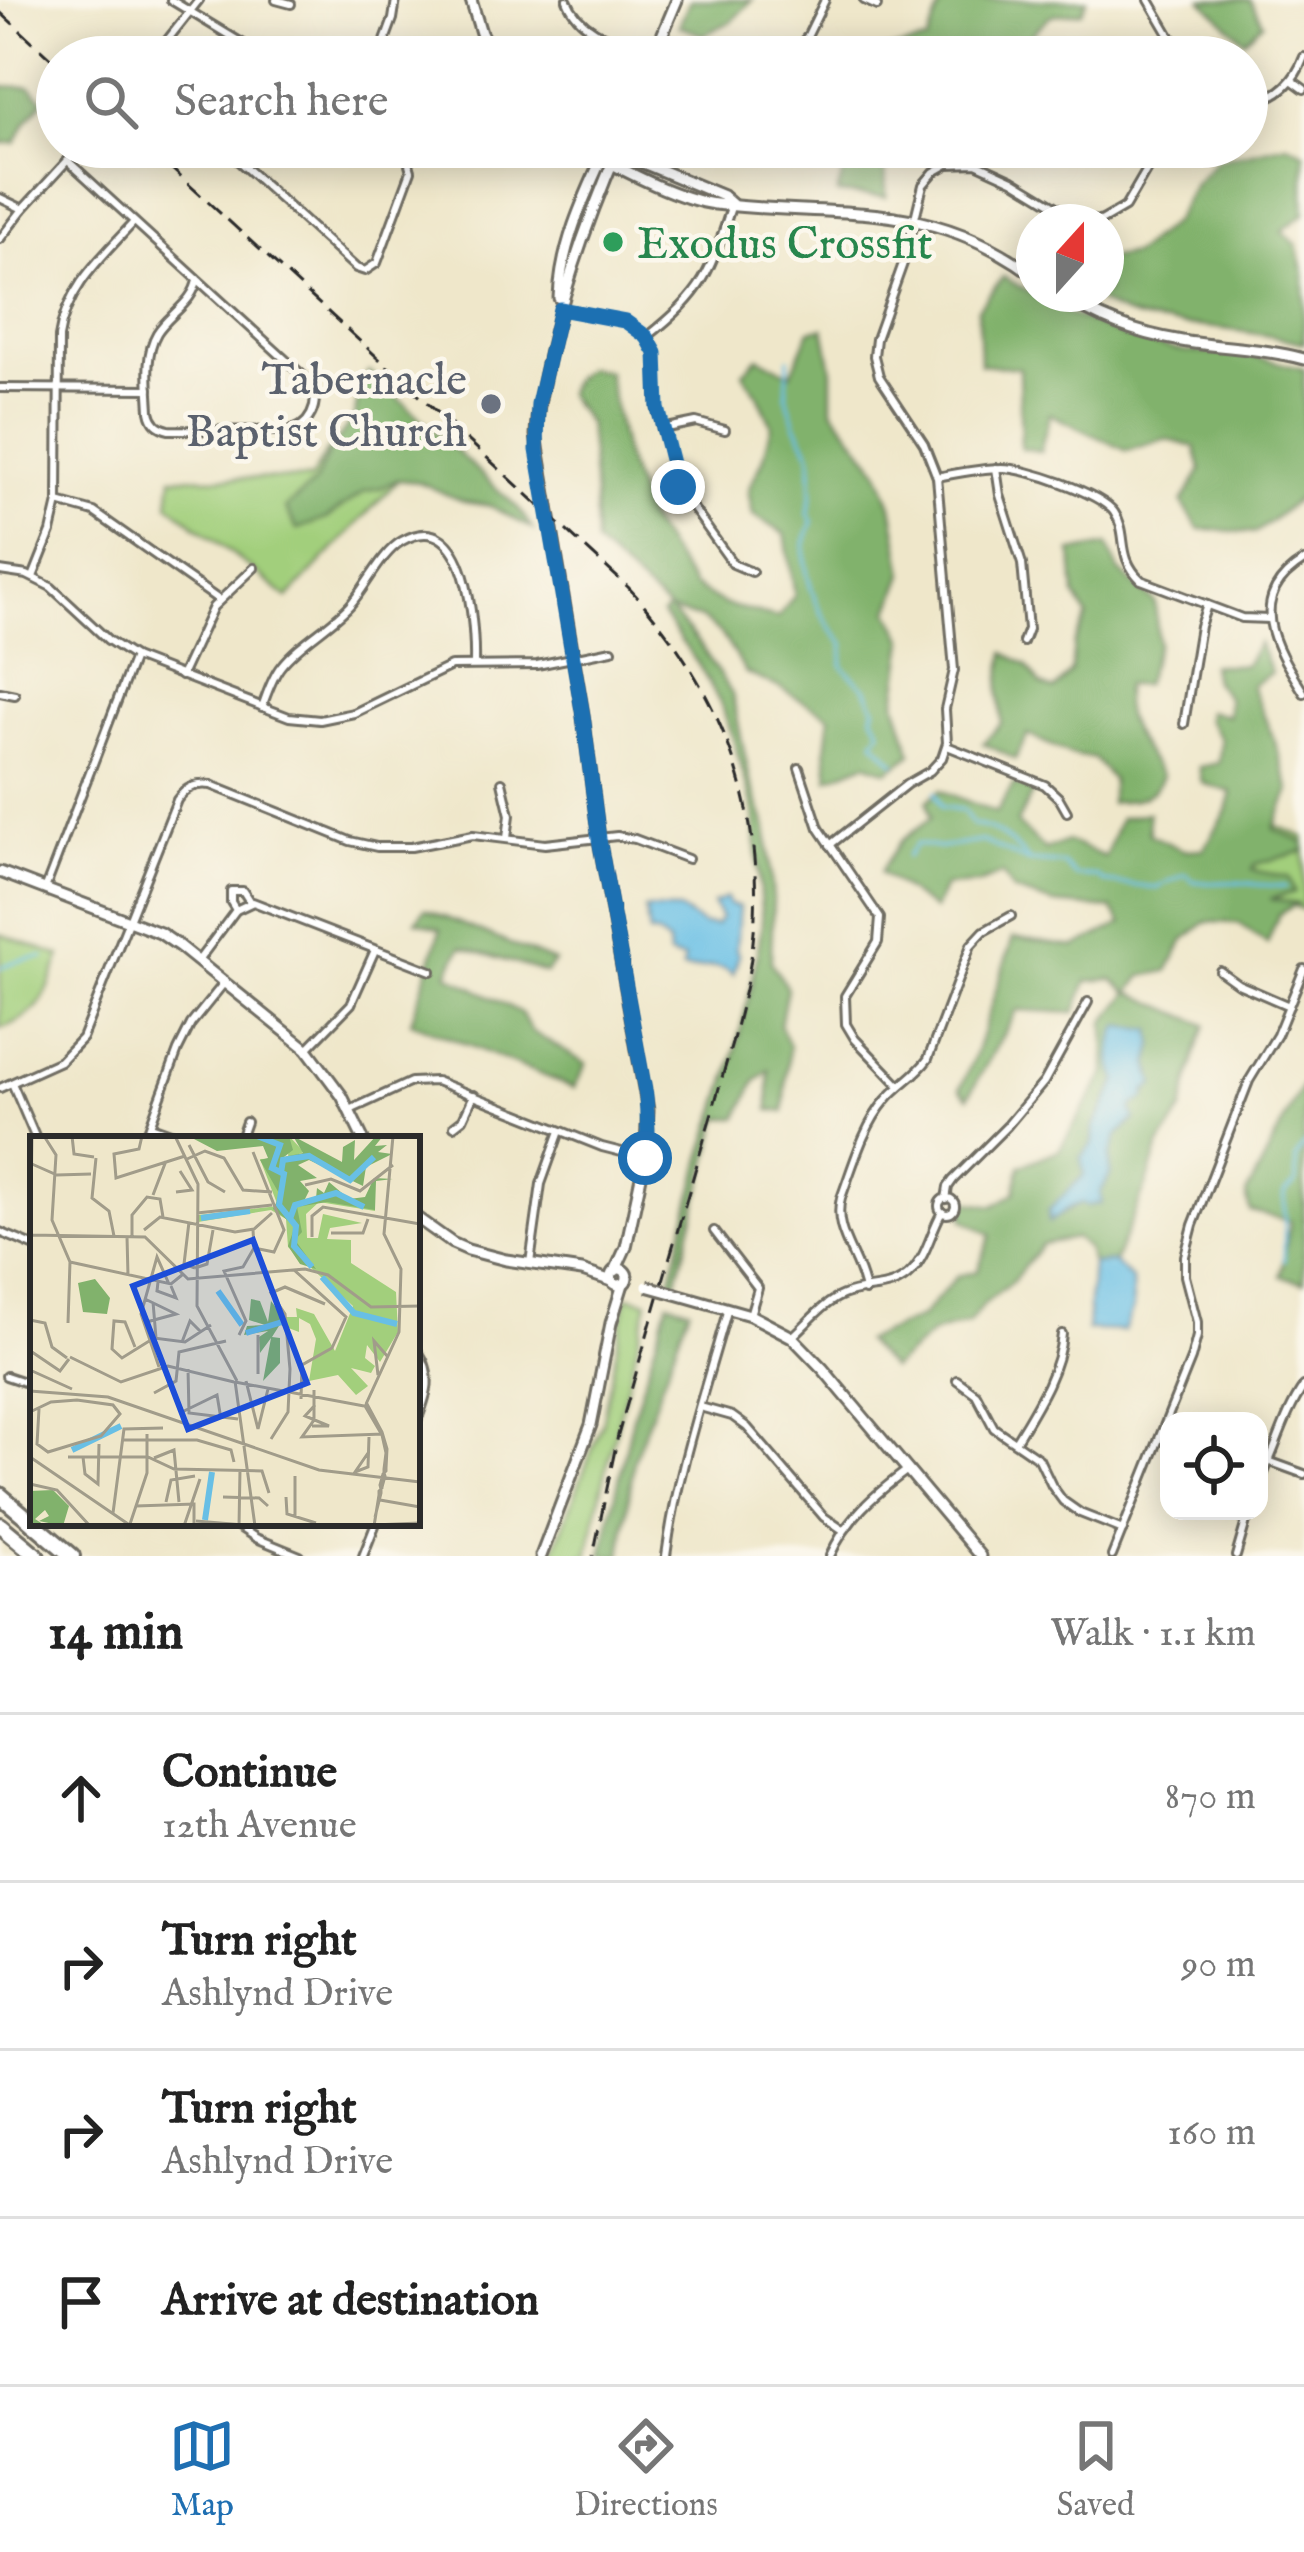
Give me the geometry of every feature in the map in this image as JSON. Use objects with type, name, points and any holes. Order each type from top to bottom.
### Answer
[{"type":"highway","points":[[0,1495],[30,1520]]},
{"type":"highway","points":[[0,1525],[37,1556]]},
{"type":"highway","points":[[37,1526],[72,1556]]},
{"type":"street","points":[[171,0],[228,36]]},
{"type":"street","points":[[170,36],[199,0]]},
{"type":"street","points":[[276,0],[291,4]]},
{"type":"street","points":[[387,36],[396,0]]},
{"type":"street","points":[[471,0],[482,36]]},
{"type":"street","points":[[567,0],[583,24],[608,36]]},
{"type":"street","points":[[662,36],[677,0]]},
{"type":"street","points":[[808,36],[825,0]]},
{"type":"street","points":[[864,0],[878,6]]},
{"type":"street","points":[[1149,0],[1170,36]]},
{"type":"street","points":[[1268,97],[1293,81],[1304,57]]},
{"type":"street","points":[[1293,81],[1304,89]]},
{"type":"street","points":[[0,239],[61,168]]},
{"type":"street","points":[[76,168],[312,384],[316,397],[302,427],[164,429],[157,425],[151,416],[150,352],[154,338],[196,289],[197,279]]},
{"type":"street","points":[[246,168],[356,268],[365,271],[377,263],[410,168]]},
{"type":"street","points":[[541,1556],[591,1425],[648,1130],[536,435],[538,404],[560,309],[605,168]]},
{"type":"street","points":[[648,168],[723,196],[732,204],[914,219],[971,237],[1016,263]]},
{"type":"street","points":[[830,845],[930,771],[946,746],[945,709],[954,670],[937,477],[924,444],[879,376],[874,356],[906,256],[920,193],[928,178],[942,168]]},
{"type":"street","points":[[982,168],[1013,180],[1077,219],[1101,221],[1125,207],[1146,168]]},
{"type":"street","points":[[0,198],[23,209]]},
{"type":"street","points":[[647,337],[702,284],[718,253],[732,204]]},
{"type":"street","points":[[33,577],[58,502],[59,338],[68,303],[80,282],[134,222]]},
{"type":"street","points":[[560,309],[625,321],[647,337],[657,363],[658,408],[674,477],[683,497],[733,564],[752,572]]},
{"type":"street","points":[[1092,312],[1158,337],[1304,359]]},
{"type":"street","points":[[0,388],[149,389]]},
{"type":"street","points":[[662,429],[696,422],[725,430]]},
{"type":"street","points":[[996,468],[1022,564],[1028,629],[1023,642]]},
{"type":"street","points":[[937,477],[1020,469],[1105,503],[1120,523],[1124,555],[1133,573],[1150,585],[1242,618],[1269,620]]},
{"type":"street","points":[[58,502],[94,512],[218,600]]},
{"type":"street","points":[[262,707],[282,663],[350,606],[395,546],[417,536],[443,541],[460,560],[474,634],[474,665]]},
{"type":"street","points":[[1304,561],[1275,590],[1269,620],[1276,649],[1304,693]]},
{"type":"street","points":[[181,676],[205,619],[218,600],[254,568]]},
{"type":"street","points":[[0,571],[33,577],[51,587],[108,640],[134,657],[289,717],[353,713],[451,667],[537,665],[612,650]]},
{"type":"street","points":[[1184,724],[1207,605]]},
{"type":"street","points":[[45,889],[134,657]]},
{"type":"street","points":[[0,692],[15,695]]},
{"type":"street","points":[[946,746],[1045,785],[1067,812]]},
{"type":"street","points":[[799,768],[819,828],[877,910],[881,926],[878,942],[845,996],[846,1024],[855,1040],[899,1085]]},
{"type":"street","points":[[502,782],[510,815],[507,838]]},
{"type":"street","points":[[0,1088],[60,1061],[80,1043],[177,800],[196,785],[211,785],[377,848],[411,847],[472,835],[545,844],[626,837],[688,859]]},
{"type":"street","points":[[0,872],[168,938],[307,1049],[333,1082],[362,1136]]},
{"type":"street","points":[[236,910],[230,902],[231,891],[243,891],[250,902]]},
{"type":"street","points":[[198,961],[236,910],[260,902],[431,970]]},
{"type":"street","points":[[865,1291],[860,1267],[840,1228],[839,1204],[870,1123],[885,1100],[928,1058],[971,945],[984,931],[1011,916]]},
{"type":"street","points":[[307,1049],[351,1004],[376,949]]},
{"type":"street","points":[[1112,1556],[1197,1336],[1185,1276],[1193,1225],[1249,1081],[1276,1035],[1304,969]]},
{"type":"street","points":[[1220,971],[1238,985],[1289,1006]]},
{"type":"street","points":[[147,1136],[191,1024],[225,982]]},
{"type":"street","points":[[792,1337],[836,1299],[894,1285],[911,1272],[942,1212],[939,1204],[948,1187],[1044,1082],[1088,1002]]},
{"type":"street","points":[[350,1111],[400,1085],[422,1080],[444,1083],[613,1151],[645,1158]]},
{"type":"street","points":[[12,1083],[35,1136]]},
{"type":"street","points":[[454,1126],[464,1119],[474,1095]]},
{"type":"street","points":[[241,1136],[246,1122]]},
{"type":"street","points":[[150,1126],[178,1136]]},
{"type":"street","points":[[530,1263],[541,1184],[560,1130]]},
{"type":"street","points":[[420,1220],[468,1250],[619,1277],[750,1315],[792,1337],[980,1556]]},
{"type":"street","points":[[714,1231],[758,1288],[750,1315]]},
{"type":"street","points":[[0,1232],[30,1245]]},
{"type":"street","points":[[666,1556],[671,1516],[728,1308]]},
{"type":"street","points":[[1015,1442],[1046,1385],[1062,1334]]},
{"type":"street","points":[[420,1355],[429,1384],[420,1412]]},
{"type":"street","points":[[5,1376],[30,1381]]},
{"type":"street","points":[[957,1380],[976,1394],[994,1428],[1039,1459],[1063,1501],[1123,1530]]},
{"type":"street","points":[[1268,1467],[1304,1386]]},
{"type":"street","points":[[700,1407],[732,1416],[747,1427],[824,1517],[843,1530]]},
{"type":"street","points":[[1271,1462],[1304,1474]]},
{"type":"street","points":[[830,1556],[843,1530],[866,1503],[907,1471]]},
{"type":"street","points":[[1236,1556],[1247,1520]]},
{"type":"street","points":[[238,1526],[301,1556]]},
{"type":"street","points":[[363,1556],[375,1526]]},
{"type":"green space","points":[[690,0],[752,0],[732,21],[703,35],[679,26]]},
{"type":"green space","points":[[943,0],[1087,0],[1082,12],[1051,15],[1030,36],[929,36]]},
{"type":"green space","points":[[1202,0],[1250,0],[1263,23],[1248,36],[1240,36]]},
{"type":"green space","points":[[0,86],[30,87],[36,93],[36,110],[16,143],[0,143]]},
{"type":"green space","points":[[1287,144],[1304,152],[1304,214],[1282,231],[1297,245],[1304,275],[1304,343],[1150,321],[1118,312],[1124,312],[1124,256],[1134,254],[1173,222],[1209,168],[1268,168],[1268,148]]},
{"type":"green space","points":[[845,168],[885,168],[886,197],[837,193]]},
{"type":"green space","points":[[1003,277],[1016,284],[1016,312],[1064,312],[1125,337],[1185,352],[1244,354],[1304,369],[1304,494],[1256,533],[1199,529],[1182,503],[1201,470],[1195,447],[1165,439],[1127,451],[1050,414],[1040,451],[1021,448],[1019,368],[980,364],[978,308]]},
{"type":"green space","points":[[824,328],[832,370],[832,408],[878,469],[892,505],[904,574],[890,611],[905,640],[896,702],[912,754],[888,771],[866,763],[829,778],[830,716],[746,673],[722,635],[702,619],[670,611],[700,645],[732,694],[750,779],[767,829],[773,899],[771,962],[787,988],[780,1026],[789,1046],[784,1112],[769,1110],[769,1070],[756,1081],[738,1118],[720,1118],[676,1283],[670,1281],[731,1067],[762,924],[754,811],[721,705],[662,615],[668,609],[595,544],[588,424],[566,394],[586,368],[607,371],[624,454],[647,518],[693,586],[723,604],[778,618],[795,595],[785,534],[753,515],[748,490],[763,460],[772,425],[743,372],[758,357],[791,374],[810,330]]},
{"type":"green space","points":[[369,371],[520,510],[532,529],[490,506],[464,502],[419,482],[397,480],[365,491],[326,519],[297,529],[285,508],[315,483],[355,415],[360,384]]},
{"type":"green space","points":[[327,450],[399,479],[288,598],[169,504],[172,477],[311,479]]},
{"type":"green space","points":[[1108,545],[1119,571],[1155,602],[1158,643],[1144,685],[1125,685],[1124,698],[1133,734],[1162,776],[1148,794],[1110,803],[1112,779],[1093,758],[1072,755],[1028,735],[1015,759],[983,743],[1002,723],[999,689],[1005,653],[1027,665],[1041,685],[1054,690],[1071,671],[1074,644],[1087,616],[1075,596],[1072,552]]},
{"type":"green space","points":[[1259,643],[1271,673],[1251,685],[1290,791],[1274,829],[1304,843],[1304,851],[1256,864],[1252,870],[1288,877],[1295,892],[1270,899],[1297,904],[1279,914],[1267,944],[1239,923],[1206,922],[1184,940],[1168,971],[1142,976],[1130,992],[1206,1025],[1182,1111],[1159,1147],[1114,1262],[1092,1264],[1087,1249],[1075,1238],[1042,1244],[1013,1281],[969,1323],[933,1333],[891,1369],[864,1341],[921,1317],[957,1276],[977,1271],[991,1235],[963,1219],[965,1201],[994,1206],[1015,1193],[1020,1166],[1059,1150],[1106,1073],[1105,1022],[1129,993],[1113,979],[1087,981],[1075,1013],[1017,1010],[968,1097],[960,1089],[1013,938],[1075,947],[1122,924],[1112,909],[1054,904],[1013,891],[1002,874],[978,884],[944,886],[934,910],[880,872],[901,841],[931,818],[927,801],[940,790],[996,813],[1014,784],[1034,790],[1017,823],[1045,850],[1067,841],[1105,857],[1120,818],[1148,813],[1149,834],[1183,850],[1204,849],[1227,811],[1232,792],[1202,783],[1199,767],[1219,763],[1221,740],[1207,720],[1208,711],[1228,716],[1228,699],[1214,681],[1211,665],[1245,665]],"holes":[[[1120,1026],[1154,1045],[1146,1098],[1133,1106],[1135,1120],[1118,1135],[1110,1156],[1110,1175],[1100,1193],[1049,1221],[1049,1210],[1084,1175],[1094,1128],[1118,1081],[1113,1053]]]},
{"type":"green space","points":[[1267,822],[1304,837],[1304,910],[1266,899],[1242,884]]},
{"type":"green space","points":[[425,909],[554,962],[546,973],[461,947],[448,974],[521,1013],[531,1031],[586,1064],[574,1088],[411,1022],[441,929],[416,921]]},
{"type":"green space","points":[[0,934],[61,956],[35,1010],[0,1029]]},
{"type":"green space","points":[[1304,1083],[1304,1282],[1281,1276],[1290,1221],[1250,1211],[1246,1194]]},
{"type":"green space","points":[[627,1296],[648,1301],[588,1556],[552,1556],[602,1423]]},
{"type":"green space","points":[[668,1302],[689,1308],[634,1460],[621,1556],[602,1556],[633,1416]]},
{"type":"water","points":[[726,898],[729,905],[739,907],[739,955],[733,974],[715,967],[683,969],[684,959],[669,956],[668,943],[649,934],[645,909],[679,910],[703,925],[716,925],[721,918],[713,904]]},
{"type":"water","points":[[1119,1026],[1152,1030],[1149,1064],[1155,1085],[1133,1106],[1135,1119],[1118,1135],[1110,1156],[1110,1175],[1100,1193],[1102,1203],[1070,1207],[1049,1222],[1049,1210],[1084,1175],[1081,1158],[1093,1144],[1094,1128],[1118,1081],[1112,1053]]},
{"type":"water","points":[[1114,1262],[1132,1280],[1133,1308],[1124,1331],[1087,1330],[1092,1264]]},
{"type":"waterway","points":[[789,358],[786,395],[811,454],[808,514],[813,521],[805,548],[811,587],[821,612],[844,644],[842,666],[866,689],[875,708],[873,715],[881,730],[874,741],[895,763]]},
{"type":"waterway","points":[[935,792],[942,807],[963,810],[973,825],[996,832],[1028,859]]},
{"type":"waterway","points":[[907,857],[916,844],[940,848],[982,841],[1026,861],[1064,864],[1076,876],[1098,877],[1103,882],[1156,888],[1186,874],[1193,881],[1286,887]]},
{"type":"waterway","points":[[0,968],[44,957]]},
{"type":"waterway","points":[[1284,1261],[1285,1193],[1296,1183],[1296,1158],[1304,1145]]},
{"type":"railway","points":[[0,12],[36,45]]},
{"type":"railway","points":[[171,168],[628,587],[691,669],[733,758],[754,855],[749,968],[733,1040],[618,1435],[593,1556]]},
{"type":"place","name":"Exodus Crossfit","points":[[613,242]]},
{"type":"place","name":"Tabernacle Baptist Church","points":[[491,404]]},
{"type":"route","points":[[645,1158],[646,1096],[537,450],[538,404],[560,309],[625,321],[647,337],[656,353],[658,408],[678,487]]}]
